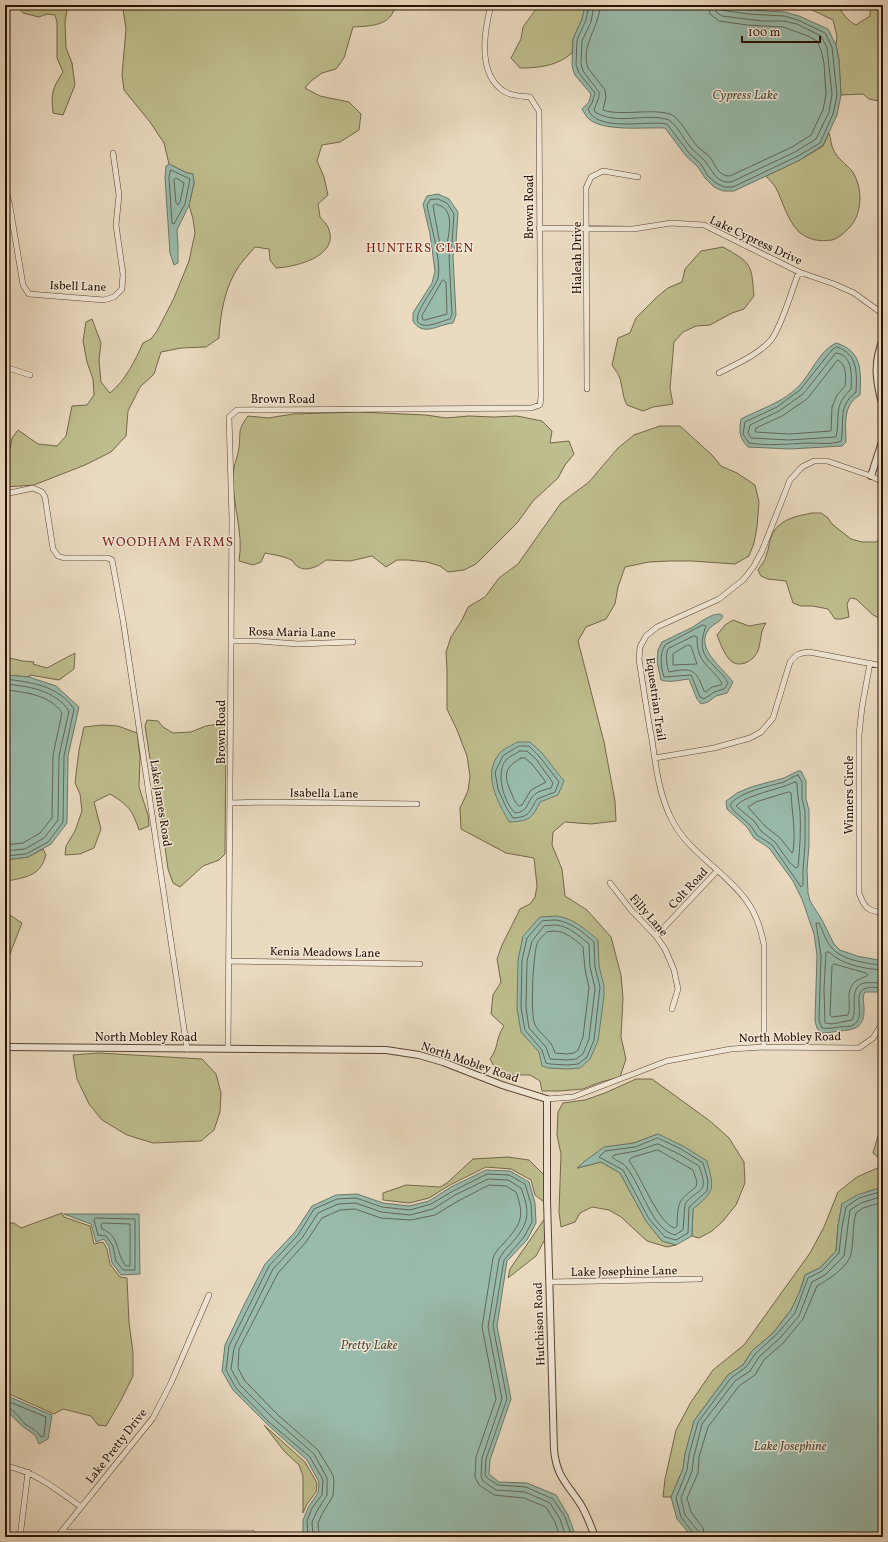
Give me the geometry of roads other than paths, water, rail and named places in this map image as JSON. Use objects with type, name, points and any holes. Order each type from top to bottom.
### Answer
[{"type":"street","name":"Brown Road","points":[[228,1049],[230,961],[232,519],[229,417],[238,410],[531,408],[540,405],[539,111],[530,98],[507,93],[496,85],[487,66],[485,44],[487,21],[491,5]]},
{"type":"street","name":"Isbell Lane","points":[[5,186],[23,285],[29,294],[104,300],[114,297],[122,290],[124,274],[116,225],[118,195],[113,153]]},
{"type":"street","name":"Hialeah Drive","points":[[588,389],[586,188],[591,177],[603,171],[638,177]]},
{"type":"street","name":"Lake Cypress Drive","points":[[539,228],[586,227],[633,229],[671,223],[704,225],[799,272],[834,284],[854,293],[883,314]]},
{"type":"street","points":[[719,373],[759,351],[771,340],[777,330],[799,272]]},
{"type":"street","points":[[883,339],[876,361],[876,381],[883,407]]},
{"type":"street","points":[[5,367],[30,375]]},
{"type":"street","points":[[871,476],[883,439]]},
{"type":"street","name":"Equestrian Trail","points":[[764,1047],[764,945],[762,932],[756,916],[747,901],[738,890],[689,844],[672,821],[661,794],[639,659],[640,647],[646,636],[657,627],[719,599],[744,580],[762,551],[790,480],[802,467],[814,461],[827,461],[871,476],[883,482]]},
{"type":"street","name":"Lake James Road","points":[[5,494],[34,488],[42,492],[45,497],[53,549],[58,556],[64,558],[108,558],[112,560],[125,635],[187,1048]]},
{"type":"street","name":"Rosa Maria Lane","points":[[231,641],[258,641],[298,644],[353,642]]},
{"type":"street","name":"Equestrian Trail","points":[[655,758],[714,748],[750,738],[761,732],[773,718],[790,662],[800,653],[809,652],[883,666]]},
{"type":"street","name":"Winners Circle","points":[[870,663],[862,707],[859,736],[859,894],[864,906],[874,912],[883,912]]},
{"type":"street","name":"Isabella Lane","points":[[230,803],[418,804]]},
{"type":"street","name":"Colt Road","points":[[656,936],[717,871]]},
{"type":"street","name":"Filly Lane","points":[[610,882],[630,910],[656,936],[665,949],[674,970],[678,990],[672,1009]]},
{"type":"street","name":"Kenia Meadows Lane","points":[[230,961],[420,964]]},
{"type":"street","name":"North Mobley Road","points":[[5,1047],[386,1050],[419,1055],[444,1062],[502,1085],[547,1100],[573,1097],[667,1061],[731,1049],[764,1047],[859,1048],[872,1038],[883,1022]]},
{"type":"street","name":"Hutchison Road","points":[[547,1100],[549,1282],[555,1464],[560,1475],[586,1514],[595,1537]]},
{"type":"street","name":"Lake Josephine Lane","points":[[549,1282],[700,1279]]},
{"type":"street","name":"Lake Pretty Drive","points":[[57,1537],[153,1418],[171,1382],[209,1295]]},
{"type":"street","points":[[5,1466],[28,1472],[41,1478],[81,1507]]},
{"type":"street","points":[[20,1537],[28,1472]]},
{"type":"street","points":[[61,1532],[252,1533]]},
{"type":"water","name":"Cypress Lake","points":[[585,5],[716,5],[748,10],[785,12],[799,16],[828,29],[836,45],[839,60],[841,95],[837,115],[823,145],[800,160],[734,191],[723,191],[714,187],[705,178],[698,167],[686,156],[665,128],[625,128],[604,126],[596,123],[586,116],[582,109],[589,102],[591,94],[575,75],[572,66],[573,39],[582,19]]},
{"type":"water","points":[[169,164],[187,173],[193,174],[194,183],[189,205],[177,230],[178,263],[174,265],[170,253],[165,177],[166,166]]},
{"type":"water","points":[[438,194],[449,199],[458,212],[456,243],[453,256],[456,315],[453,323],[426,329],[417,326],[413,321],[413,313],[432,283],[435,271],[430,234],[423,204],[427,196]]},
{"type":"water","points":[[836,343],[851,351],[856,357],[860,371],[860,395],[850,404],[846,416],[846,442],[842,446],[790,449],[748,447],[740,434],[741,419],[778,402],[792,393],[803,382],[825,351]]},
{"type":"water","points":[[720,614],[723,616],[709,629],[705,636],[705,643],[707,650],[712,657],[733,682],[727,693],[716,696],[708,702],[701,704],[697,699],[689,679],[671,681],[661,680],[657,662],[658,650],[662,642],[693,627],[713,615]]},
{"type":"water","points":[[5,675],[29,677],[56,686],[79,707],[68,756],[67,823],[51,844],[28,857],[5,860]]},
{"type":"water","points":[[518,742],[530,742],[542,753],[564,781],[558,795],[540,802],[532,816],[525,820],[509,822],[500,806],[494,788],[492,771],[494,762],[499,754]]},
{"type":"water","points":[[801,771],[806,781],[806,799],[809,810],[807,870],[808,893],[810,901],[822,920],[834,944],[840,950],[857,956],[883,961],[883,992],[865,992],[863,998],[863,1019],[858,1026],[850,1030],[821,1033],[817,1028],[815,1021],[817,955],[814,934],[802,899],[793,881],[769,848],[754,838],[747,827],[727,809],[726,801],[737,793],[751,787],[784,778]]},
{"type":"water","points":[[556,916],[568,919],[583,928],[598,940],[599,966],[604,986],[604,996],[598,1041],[590,1059],[580,1068],[549,1068],[542,1066],[539,1052],[521,1032],[517,1008],[518,960],[523,936],[540,917]]},
{"type":"water","points":[[658,1134],[683,1146],[707,1161],[712,1183],[709,1193],[693,1209],[692,1236],[676,1245],[662,1241],[646,1221],[620,1173],[601,1162],[577,1168],[604,1147],[634,1143]]},
{"type":"water","name":"Pretty Lake","points":[[486,1170],[510,1171],[529,1182],[535,1203],[536,1223],[527,1240],[507,1261],[497,1326],[511,1399],[490,1460],[489,1474],[499,1482],[527,1483],[556,1495],[568,1515],[576,1537],[305,1537],[303,1535],[303,1520],[309,1506],[318,1493],[319,1482],[307,1460],[268,1425],[233,1390],[222,1371],[225,1345],[243,1307],[265,1264],[295,1232],[312,1206],[336,1195],[357,1194],[383,1203],[409,1206],[429,1201],[451,1187]]},
{"type":"water","name":"Lake Josephine","points":[[883,1187],[883,1537],[692,1537],[677,1519],[671,1497],[683,1469],[685,1454],[694,1421],[728,1375],[743,1365],[752,1351],[773,1333],[791,1310],[800,1291],[805,1275],[820,1268],[836,1251],[842,1204],[857,1195]]},
{"type":"water","points":[[64,1214],[139,1214],[140,1274],[121,1275],[112,1263],[109,1247],[104,1239],[96,1242],[91,1224]]},
{"type":"water","points":[[5,1395],[52,1415],[48,1439],[39,1444],[35,1435],[22,1426],[5,1410]]},
{"type":"district","name":"HUNTERS GLEN","points":[[420,247]]},
{"type":"district","name":"WOODHAM FARMS","points":[[168,541]]}]
